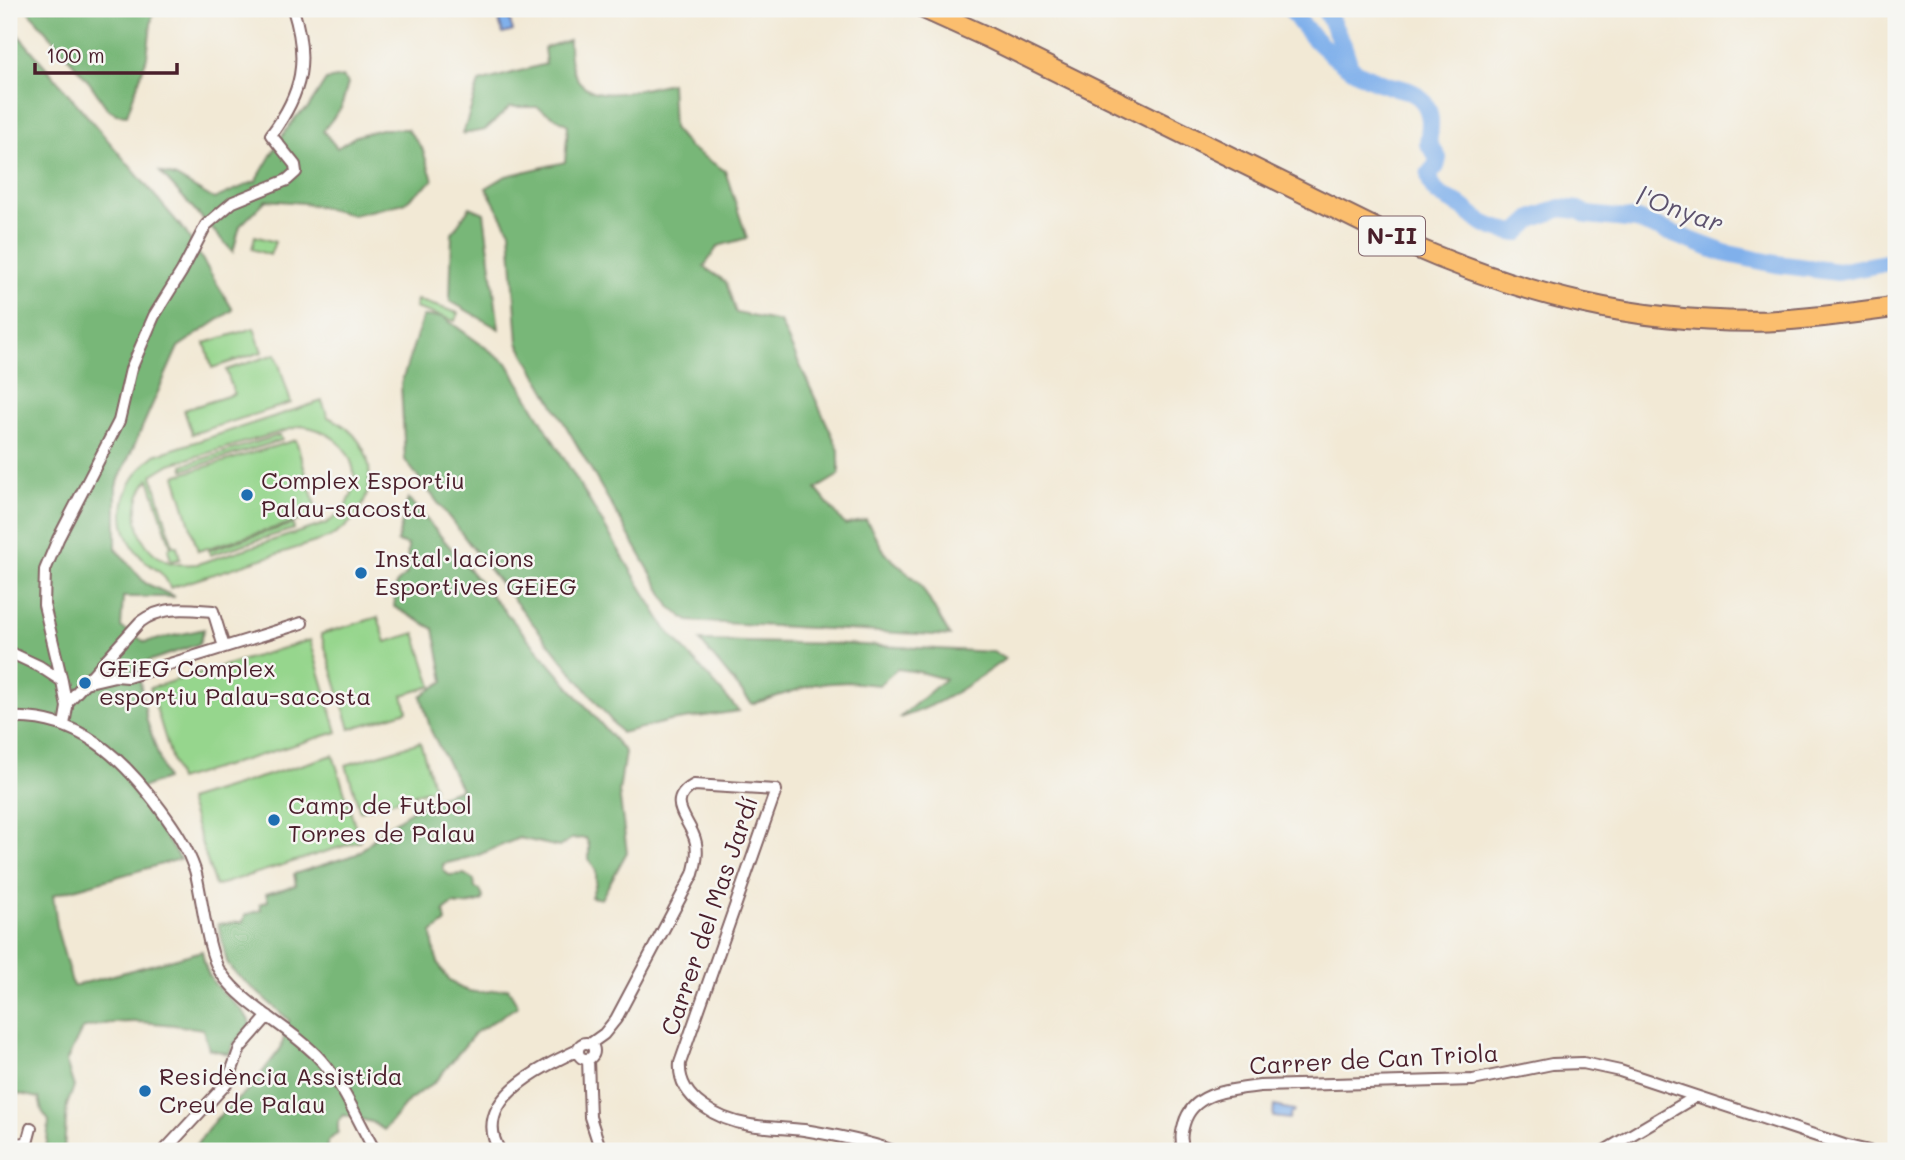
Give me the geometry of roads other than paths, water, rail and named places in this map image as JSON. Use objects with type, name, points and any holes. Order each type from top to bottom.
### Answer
[{"type":"highway","name":"N-II","points":[[925,9],[1405,243],[1454,265],[1523,289],[1600,307],[1702,320],[1769,321],[1896,307]]},
{"type":"street","points":[[64,725],[67,703],[44,605],[45,570],[58,539],[119,421],[131,369],[154,316],[182,271],[201,233],[233,202],[292,177],[296,172],[295,165],[271,135],[290,110],[299,85],[301,57],[293,9]]},
{"type":"street","points":[[67,703],[140,622],[152,613],[174,609],[213,611],[223,647]]},
{"type":"street","points":[[85,683],[116,676],[128,677],[302,623]]},
{"type":"street","points":[[9,652],[39,666],[62,681]]},
{"type":"street","points":[[9,718],[39,719],[64,725],[90,739],[131,771],[177,831],[188,852],[196,873],[218,970],[228,982],[319,1058],[336,1078],[375,1151]]},
{"type":"street","name":"Carrer del Mas Jardí","points":[[590,1044],[604,1034],[616,1018],[693,874],[696,844],[681,814],[680,802],[683,795],[694,785],[776,790],[680,1063],[683,1085],[693,1099],[706,1107],[748,1125],[843,1137],[894,1151]]},
{"type":"street","points":[[164,1151],[227,1083],[240,1048],[268,1016]]},
{"type":"street","points":[[500,1151],[494,1136],[494,1115],[508,1092],[578,1050],[584,1043],[590,1044],[594,1052],[588,1059],[590,1117],[601,1151]]},
{"type":"street","points":[[578,1050],[582,1058],[588,1059]]},
{"type":"street","name":"Carrer de Can Triola","points":[[1185,1151],[1181,1144],[1181,1132],[1186,1114],[1202,1099],[1227,1091],[1260,1086],[1473,1080],[1552,1064],[1583,1063],[1619,1071],[1869,1151]]},
{"type":"street","points":[[1604,1151],[1695,1097]]},
{"type":"street","points":[[9,1143],[27,1143],[31,1128]]},
{"type":"water","points":[[507,12],[513,31],[503,34],[497,15]]},
{"type":"water","points":[[1274,1106],[1294,1110],[1289,1119],[1273,1117]]},
{"type":"waterway","name":"l'Onyar","points":[[1291,9],[1309,33],[1343,63],[1384,84],[1410,91],[1423,101],[1430,116],[1428,143],[1438,158],[1436,166],[1429,174],[1432,186],[1438,194],[1488,226],[1517,233],[1532,219],[1561,208],[1578,210],[1588,215],[1637,220],[1724,253],[1776,264],[1838,272],[1896,261]]},
{"type":"waterway","name":"l'Onyar","points":[[1325,9],[1343,45],[1350,67]]},
{"type":"place","name":"Complex Esportiu Palau-sacosta","points":[[247,495]]},
{"type":"place","name":"Instal·lacions Esportives GEiEG","points":[[361,573]]},
{"type":"place","name":"GEiEG Complex esportiu Palau-sacosta","points":[[85,683]]},
{"type":"place","name":"Camp de Futbol Torres de Palau","points":[[274,820]]},
{"type":"place","name":"Residència Assistida Creu de Palau","points":[[145,1091]]}]
